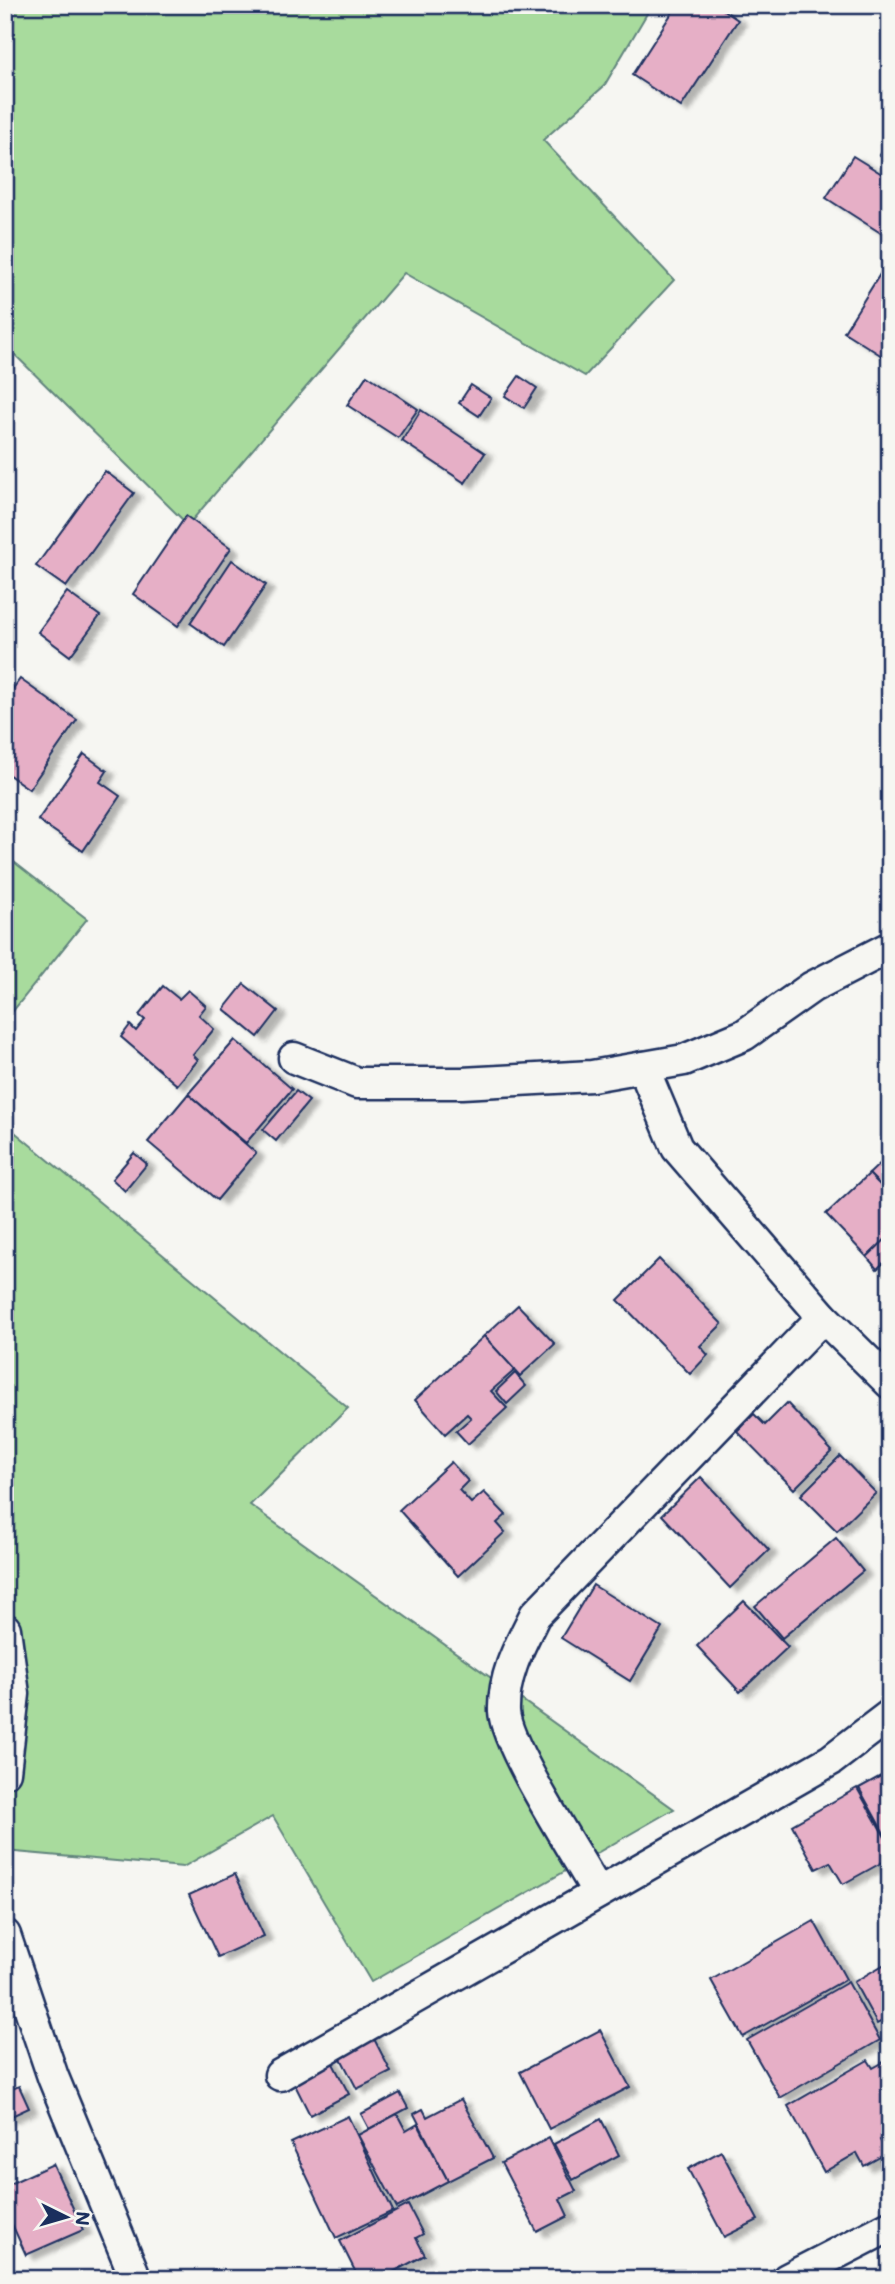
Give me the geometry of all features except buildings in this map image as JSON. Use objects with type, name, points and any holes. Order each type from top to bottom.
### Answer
[{"type":"street","points":[[294,1058],[357,1083],[462,1083],[592,1076],[684,1060],[744,1035],[812,987],[890,947]]},
{"type":"street","points":[[643,1067],[677,1148],[823,1317],[890,1383]]},
{"type":"street","points":[[598,1893],[517,1751],[503,1713],[509,1668],[535,1615],[823,1317]]},
{"type":"street","points":[[5,1629],[14,1694],[5,1772]]},
{"type":"street","points":[[280,2075],[831,1760],[890,1715]]},
{"type":"street","points":[[5,1935],[53,2077],[136,2279]]},
{"type":"street","points":[[787,2279],[890,2226]]},
{"type":"green space","points":[[5,5],[652,5],[604,86],[543,140],[674,280],[585,376],[404,273],[188,525],[5,345]]},
{"type":"green space","points":[[5,855],[87,919],[5,1021]]},
{"type":"green space","points":[[5,1124],[348,1408],[250,1505],[674,1809],[371,1982],[273,1816],[183,1867],[5,1851]]}]
